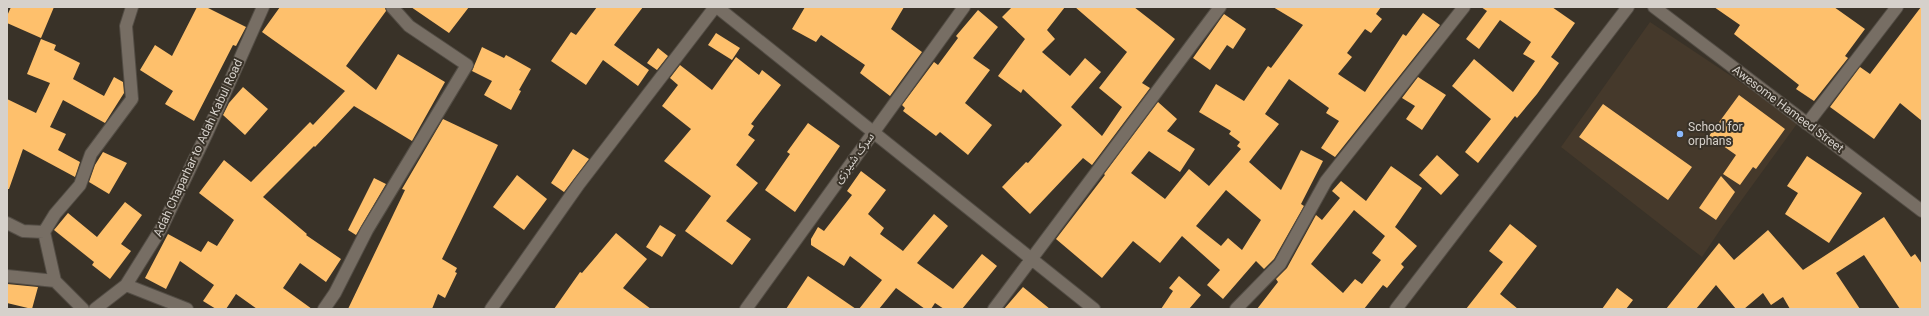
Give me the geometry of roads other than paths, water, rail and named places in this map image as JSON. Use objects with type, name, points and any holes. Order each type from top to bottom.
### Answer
[{"type":"street","points":[[83,309],[54,281],[44,232],[56,214],[80,185],[91,154],[132,99],[126,26],[132,7]]},
{"type":"street","name":"Adah Chaparhar to Adah Kabul Road","points":[[126,285],[161,229],[207,134],[263,7]]},
{"type":"street","points":[[324,309],[335,293],[367,230],[467,65],[409,26],[392,7]]},
{"type":"street","points":[[491,309],[579,184],[716,7],[1094,309]]},
{"type":"street","name":"سرک شیرزی","points":[[746,309],[873,131],[964,7]]},
{"type":"street","points":[[994,309],[1033,259],[1220,7]]},
{"type":"street","points":[[1236,309],[1280,264],[1326,181],[1464,7]]},
{"type":"street","points":[[1396,309],[1628,7]]},
{"type":"street","name":"Awesome Hameed Street","points":[[1654,7],[1922,211]]},
{"type":"street","points":[[1807,124],[1897,7]]},
{"type":"street","points":[[7,223],[23,231],[44,232]]},
{"type":"street","points":[[7,276],[54,281]]},
{"type":"street","points":[[95,309],[126,285],[187,309]]},
{"type":"place","name":"School for orphans","points":[[1680,134]]}]
